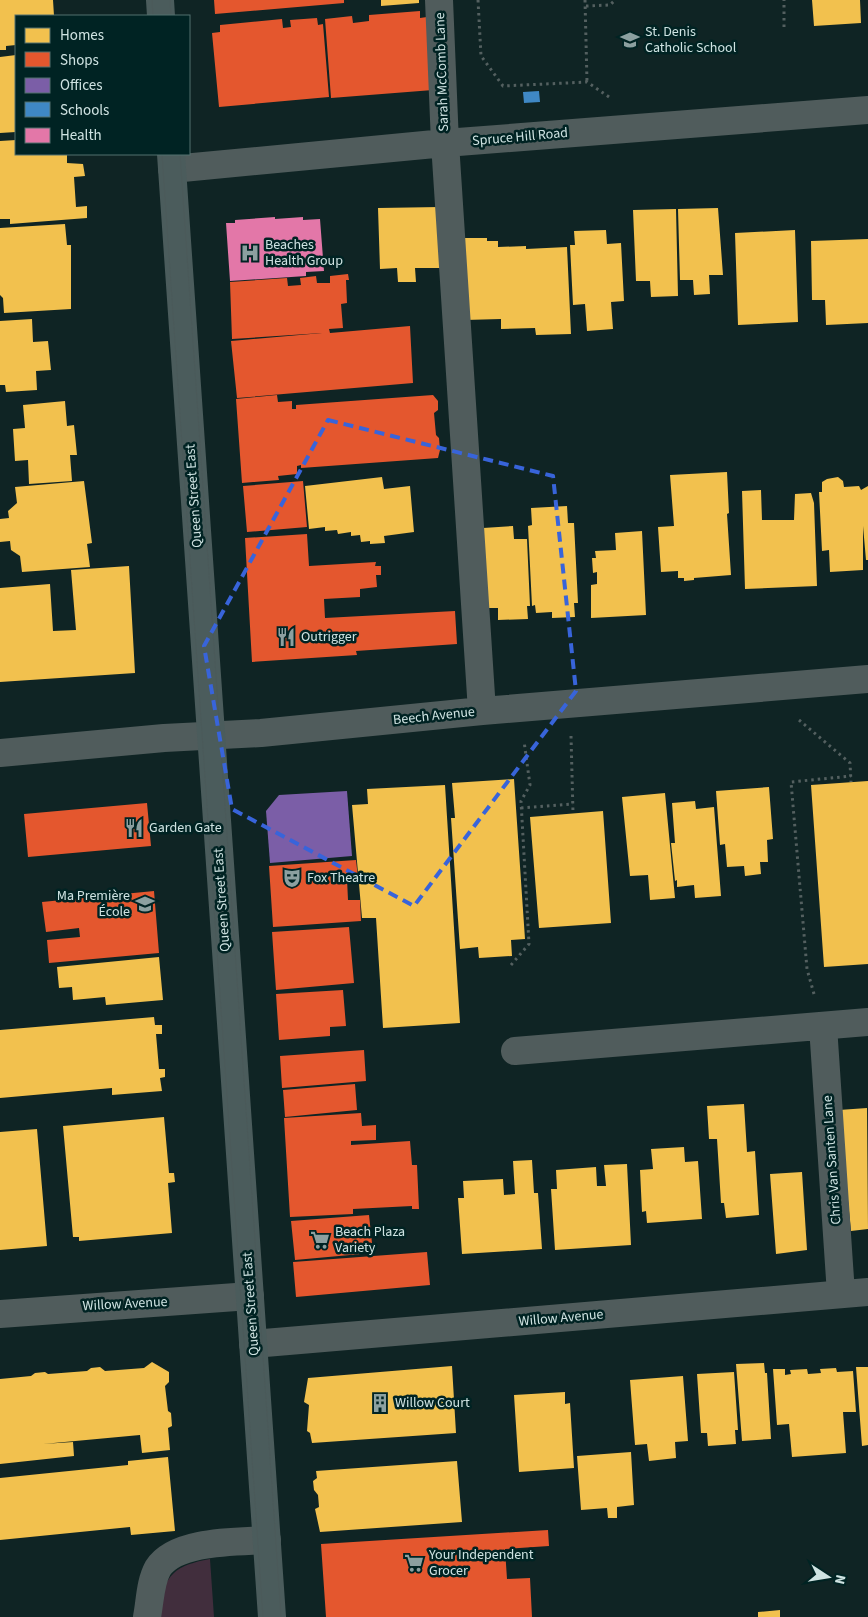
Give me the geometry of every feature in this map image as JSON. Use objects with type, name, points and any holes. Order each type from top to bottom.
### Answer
[{"type":"main road","points":[[160,0],[161,15]]},
{"type":"main road","name":"Queen Street East","points":[[171,161],[272,1617]]},
{"type":"street","name":"Sarah McComb Lane","points":[[439,0],[445,143],[482,711]]},
{"type":"street","name":"Spruce Hill Road","points":[[171,161],[445,143],[868,110]]},
{"type":"street","name":"Beech Avenue","points":[[0,753],[211,736],[261,734],[482,711],[868,679]]},
{"type":"street","points":[[516,1051],[868,1022]]},
{"type":"street","name":"Chris Van Santen Lane","points":[[823,1026],[841,1294]]},
{"type":"street","name":"Willow Avenue","points":[[254,1344],[868,1292]]},
{"type":"street","name":"Willow Avenue","points":[[0,1314],[250,1296]]},
{"type":"street","points":[[147,1617],[152,1586],[159,1568],[178,1551],[200,1546],[267,1540]]},
{"type":"path","points":[[478,0],[481,56],[503,86],[587,82],[604,92]]},
{"type":"path","points":[[585,0],[587,82]]},
{"type":"path","points":[[586,6],[610,5],[615,0]]},
{"type":"path","points":[[784,0],[784,28]]},
{"type":"path","points":[[793,714],[850,762],[851,782]]},
{"type":"path","points":[[571,734],[572,813]]},
{"type":"path","points":[[510,965],[529,944],[521,801],[530,785],[524,745]]},
{"type":"path","points":[[823,1026],[807,969],[791,782],[851,776]]},
{"type":"path","points":[[521,808],[572,804]]},
{"type":"highlighted area","points":[[328,420],[553,476],[576,691],[414,906],[232,809],[204,646]]},
{"type":"shaded area","points":[[210,1559],[214,1617],[152,1617],[170,1577],[185,1566]]},
{"type":"building: Homes","points":[[0,0],[53,0],[54,15],[15,15],[15,45],[6,46],[6,50],[0,50]]},
{"type":"building: Homes","points":[[381,0],[419,0],[419,3],[381,6]]},
{"type":"building: Homes","points":[[812,0],[860,0],[861,23],[814,26]]},
{"type":"building: Homes","points":[[15,55],[15,132],[0,133],[0,57]]},
{"type":"building: Homes","points":[[15,140],[15,155],[67,155],[67,163],[83,164],[85,176],[74,177],[76,207],[87,206],[87,218],[10,224],[10,219],[0,219],[0,141]]},
{"type":"building: Homes","points":[[440,207],[441,268],[415,268],[416,282],[398,282],[397,268],[380,269],[378,208]]},
{"type":"building: Homes","points":[[718,208],[723,275],[709,275],[710,294],[694,295],[693,280],[680,280],[678,209]]},
{"type":"building: Homes","points":[[676,209],[678,296],[651,297],[650,281],[636,281],[633,210]]},
{"type":"building: Homes","points":[[65,224],[67,245],[71,245],[71,309],[4,313],[3,298],[0,295],[0,228]]},
{"type":"building: Homes","points":[[606,230],[607,244],[621,243],[624,301],[611,302],[613,329],[587,331],[585,304],[573,305],[570,245],[575,245],[574,231]]},
{"type":"building: Homes","points":[[795,230],[798,322],[738,325],[735,233]]},
{"type":"building: Homes","points":[[463,238],[487,238],[487,241],[498,241],[498,247],[526,246],[526,249],[567,247],[571,334],[536,335],[535,328],[501,329],[501,319],[465,320]]},
{"type":"building: Homes","points":[[868,239],[868,323],[826,325],[825,300],[812,300],[811,241]]},
{"type":"building: Homes","points":[[32,319],[33,342],[48,341],[51,370],[36,371],[37,390],[6,392],[5,385],[0,385],[0,321]]},
{"type":"building: Homes","points":[[65,401],[67,426],[74,425],[77,455],[70,455],[72,481],[29,484],[28,460],[15,461],[13,429],[25,428],[23,405]]},
{"type":"building: Homes","points":[[727,472],[729,513],[727,514],[731,575],[694,578],[694,580],[684,581],[684,578],[678,578],[678,571],[661,572],[658,527],[674,526],[670,475]]},
{"type":"building: Homes","points":[[382,477],[384,489],[410,486],[414,532],[384,536],[385,543],[370,544],[370,541],[361,542],[360,535],[351,536],[351,532],[338,534],[337,530],[325,531],[325,527],[309,529],[305,486]]},
{"type":"building: Homes","points":[[838,477],[843,481],[844,487],[859,486],[861,490],[868,486],[868,560],[866,560],[863,526],[863,570],[830,572],[829,550],[822,551],[819,492],[822,492],[822,482]]},
{"type":"building: Homes","points":[[84,481],[92,543],[87,544],[90,567],[22,572],[20,556],[11,550],[10,541],[0,542],[0,519],[9,518],[8,511],[17,503],[15,487]]},
{"type":"building: Homes","points":[[761,490],[762,520],[794,520],[795,494],[811,493],[814,503],[817,586],[745,589],[742,491]]},
{"type":"building: Homes","points":[[567,506],[568,523],[574,523],[578,603],[574,603],[575,617],[552,618],[552,612],[536,613],[535,605],[532,606],[528,526],[532,525],[531,508]]},
{"type":"building: Homes","points":[[513,526],[514,539],[527,539],[530,606],[527,606],[528,619],[498,620],[498,608],[481,608],[483,528]]},
{"type":"building: Homes","points":[[642,531],[646,615],[591,618],[591,585],[597,584],[597,572],[593,573],[592,558],[596,558],[595,551],[616,550],[615,533]]},
{"type":"building: Homes","points":[[129,566],[135,673],[0,682],[0,588],[50,584],[53,631],[76,630],[71,570]]},
{"type":"building: Homes","points":[[514,779],[525,939],[511,940],[512,956],[479,958],[478,947],[460,949],[451,818],[455,818],[452,783]]},
{"type":"building: Homes","points":[[868,781],[868,964],[824,967],[811,785]]},
{"type":"building: Homes","points":[[445,785],[460,1023],[383,1028],[376,918],[362,918],[352,805],[368,804],[367,789]]},
{"type":"building: Homes","points":[[769,787],[773,839],[767,840],[768,862],[760,862],[761,874],[745,876],[744,866],[727,867],[725,844],[720,845],[716,791]]},
{"type":"building: Homes","points":[[665,793],[675,898],[650,900],[648,875],[630,876],[622,797]]},
{"type":"building: Homes","points":[[695,801],[696,809],[714,807],[721,896],[695,898],[694,885],[677,887],[677,880],[675,881],[671,843],[675,843],[672,803]]},
{"type":"building: Homes","points":[[603,811],[611,923],[539,928],[530,817]]},
{"type":"building: Homes","points":[[159,957],[163,1000],[106,1005],[105,997],[73,1000],[72,987],[59,988],[57,967]]},
{"type":"building: Homes","points":[[154,1017],[155,1025],[162,1025],[162,1034],[156,1034],[159,1069],[165,1069],[165,1077],[160,1078],[162,1091],[112,1095],[112,1088],[0,1098],[0,1030]]},
{"type":"building: Homes","points":[[744,1104],[747,1152],[755,1151],[759,1215],[726,1218],[724,1203],[721,1203],[717,1139],[709,1139],[707,1106]]},
{"type":"building: Homes","points":[[867,1108],[868,1229],[851,1231],[839,1110]]},
{"type":"building: Homes","points":[[164,1117],[169,1173],[174,1173],[175,1182],[168,1183],[172,1233],[79,1241],[79,1237],[73,1237],[63,1126]]},
{"type":"building: Homes","points":[[37,1129],[47,1246],[0,1250],[0,1132]]},
{"type":"building: Homes","points":[[684,1147],[685,1162],[698,1161],[702,1219],[647,1223],[646,1211],[642,1212],[640,1170],[653,1169],[651,1149]]},
{"type":"building: Homes","points":[[532,1160],[534,1193],[538,1193],[542,1249],[462,1254],[458,1198],[464,1198],[463,1181],[503,1179],[504,1195],[515,1194],[513,1161]]},
{"type":"building: Homes","points":[[627,1164],[631,1245],[555,1250],[551,1189],[557,1189],[556,1170],[596,1167],[597,1186],[606,1186],[604,1165]]},
{"type":"building: Homes","points":[[802,1172],[807,1250],[776,1254],[770,1174]]},
{"type":"building: Homes","points":[[152,1362],[169,1372],[169,1382],[165,1386],[168,1411],[171,1413],[172,1426],[168,1428],[170,1450],[142,1453],[140,1435],[43,1444],[73,1442],[74,1456],[0,1464],[0,1379],[31,1376],[35,1373],[45,1372],[48,1374],[87,1371],[91,1368],[100,1367],[105,1371],[144,1368]]},
{"type":"building: Homes","points":[[764,1363],[765,1373],[767,1373],[771,1439],[742,1441],[736,1364]]},
{"type":"building: Homes","name":"Willow Court","points":[[452,1366],[456,1433],[312,1443],[310,1433],[307,1431],[309,1405],[304,1402],[308,1378]]},
{"type":"building: Homes","points":[[856,1367],[868,1367],[868,1445],[862,1446]]},
{"type":"building: Homes","points":[[836,1368],[837,1372],[853,1371],[856,1412],[843,1412],[846,1453],[792,1457],[789,1424],[777,1425],[773,1369],[785,1369],[785,1375],[791,1374],[790,1370],[807,1369],[808,1374],[821,1373],[820,1369]]},
{"type":"building: Homes","points":[[734,1372],[738,1430],[735,1430],[736,1444],[708,1446],[707,1433],[701,1433],[697,1374]]},
{"type":"building: Homes","points":[[683,1376],[688,1441],[675,1442],[676,1458],[649,1461],[647,1444],[635,1445],[630,1380]]},
{"type":"building: Homes","points":[[565,1392],[565,1404],[570,1403],[574,1468],[519,1472],[514,1395]]},
{"type":"building: Homes","points":[[631,1452],[634,1505],[617,1507],[617,1518],[608,1518],[607,1508],[581,1510],[577,1456]]},
{"type":"building: Homes","points":[[168,1457],[175,1531],[131,1535],[130,1527],[0,1540],[0,1478],[128,1465],[128,1461]]},
{"type":"building: Homes","points":[[457,1461],[462,1522],[320,1532],[315,1509],[319,1507],[318,1495],[314,1490],[313,1481],[317,1478],[316,1471]]},
{"type":"building: Homes","points":[[780,1610],[780,1617],[758,1617],[758,1612]]},
{"type":"building: Shops","points":[[214,0],[344,0],[344,3],[215,14]]},
{"type":"building: Shops","points":[[420,11],[420,18],[427,17],[433,90],[331,98],[325,19],[352,16],[353,23],[369,21],[369,15]]},
{"type":"building: Shops","points":[[317,18],[318,25],[323,24],[329,97],[219,107],[212,33],[220,32],[220,25],[282,19],[283,28],[291,27],[290,20]]},
{"type":"building: Shops","points":[[348,274],[349,280],[346,280],[347,303],[341,304],[343,328],[329,329],[330,333],[410,326],[413,383],[237,398],[231,341],[322,333],[232,339],[230,282],[287,278],[288,286],[301,285],[300,278],[316,276],[317,283],[330,283],[330,276]]},
{"type":"building: Shops","points":[[277,395],[278,402],[292,401],[292,409],[296,409],[296,405],[433,395],[438,401],[438,410],[434,413],[436,435],[439,438],[440,450],[438,458],[301,468],[301,465],[297,466],[297,474],[278,476],[279,480],[242,483],[236,399]]},
{"type":"building: Shops","points":[[303,481],[307,527],[247,532],[243,486]]},
{"type":"building: Shops","points":[[307,534],[309,566],[376,562],[375,566],[381,566],[381,575],[376,575],[377,587],[360,589],[360,597],[324,599],[325,618],[455,611],[457,644],[356,651],[357,655],[252,662],[245,538]]},
{"type":"building: Shops","points":[[147,803],[151,846],[28,857],[24,814]]},
{"type":"building: Shops","points":[[356,860],[358,878],[347,879],[348,900],[360,900],[361,921],[273,927],[269,866]]},
{"type":"building: Shops","points":[[154,891],[159,953],[49,963],[47,940],[80,937],[79,928],[46,932],[42,902]]},
{"type":"building: Shops","points":[[349,927],[354,983],[276,990],[272,932]]},
{"type":"building: Shops","points":[[343,990],[346,1026],[330,1027],[330,1036],[279,1040],[276,994]]},
{"type":"building: Shops","points":[[364,1050],[366,1081],[282,1088],[280,1056]]},
{"type":"building: Shops","points":[[355,1084],[357,1110],[285,1117],[283,1090]]},
{"type":"building: Shops","points":[[361,1113],[362,1126],[376,1125],[376,1140],[351,1141],[351,1145],[410,1141],[412,1165],[417,1165],[419,1209],[412,1209],[412,1206],[353,1209],[353,1214],[290,1217],[284,1118]]},
{"type":"building: Shops","points":[[369,1215],[372,1243],[361,1244],[361,1254],[295,1260],[291,1221]]},
{"type":"building: Shops","points":[[427,1252],[430,1285],[296,1297],[293,1262]]},
{"type":"building: Shops","name":"Your Independent Grocer","points":[[548,1530],[549,1546],[505,1549],[507,1579],[530,1578],[532,1617],[326,1617],[321,1544]]},
{"type":"building: Offices","points":[[347,791],[352,856],[270,863],[266,811],[279,795]]},
{"type":"building: Schools","points":[[539,91],[540,102],[524,103],[523,92]]},
{"type":"building: Health","points":[[275,217],[275,219],[303,217],[303,220],[320,219],[324,271],[306,272],[306,276],[230,281],[226,223],[235,223],[235,220]]},
{"type":"tram line","points":[[152,0],[153,15]]},
{"type":"tram line","points":[[170,0],[171,15]]},
{"type":"tram line","points":[[162,155],[263,1617]]},
{"type":"tram line","points":[[180,155],[281,1617]]},
{"type":"place","name":"St. Denis Catholic School","points":[[630,40]]},
{"type":"place","name":"Beaches Health Group","points":[[250,253]]},
{"type":"place","name":"Outrigger","points":[[286,637]]},
{"type":"place","name":"Garden Gate","points":[[134,828]]},
{"type":"place","name":"Fox Theatre","points":[[292,878]]},
{"type":"place","name":"Ma Première École","points":[[145,904]]},
{"type":"place","name":"Beach Plaza Variety","points":[[320,1240]]},
{"type":"place","name":"Willow Court","points":[[380,1403]]},
{"type":"place","name":"Your Independent Grocer","points":[[414,1563]]}]
